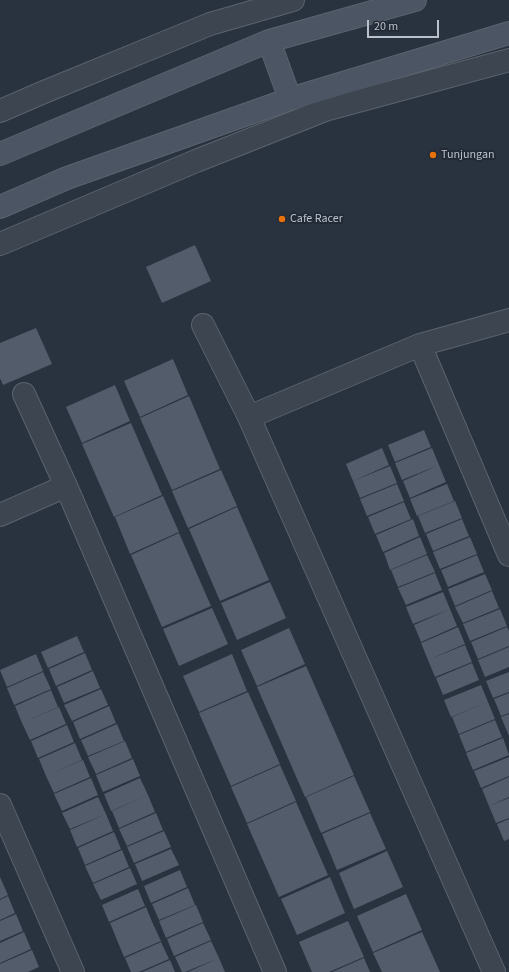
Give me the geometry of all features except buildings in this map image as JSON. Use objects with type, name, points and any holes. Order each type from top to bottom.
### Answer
[{"type":"street","points":[[0,111],[210,24],[293,0]]},
{"type":"street","points":[[0,154],[269,41],[415,0]]},
{"type":"street","points":[[0,207],[67,178],[290,99],[509,33]]},
{"type":"street","points":[[269,41],[290,99]]},
{"type":"street","points":[[0,244],[196,162],[326,110],[509,60]]},
{"type":"street","points":[[249,417],[420,345],[509,320]]},
{"type":"street","points":[[203,325],[249,417],[494,972]]},
{"type":"street","points":[[420,345],[509,555]]},
{"type":"street","points":[[24,394],[66,486],[276,972]]},
{"type":"street","points":[[0,515],[66,486]]},
{"type":"street","points":[[0,805],[73,972]]},
{"type":"place","name":"Tunjungan","points":[[433,155]]},
{"type":"place","name":"Cafe Racer","points":[[282,219]]}]
